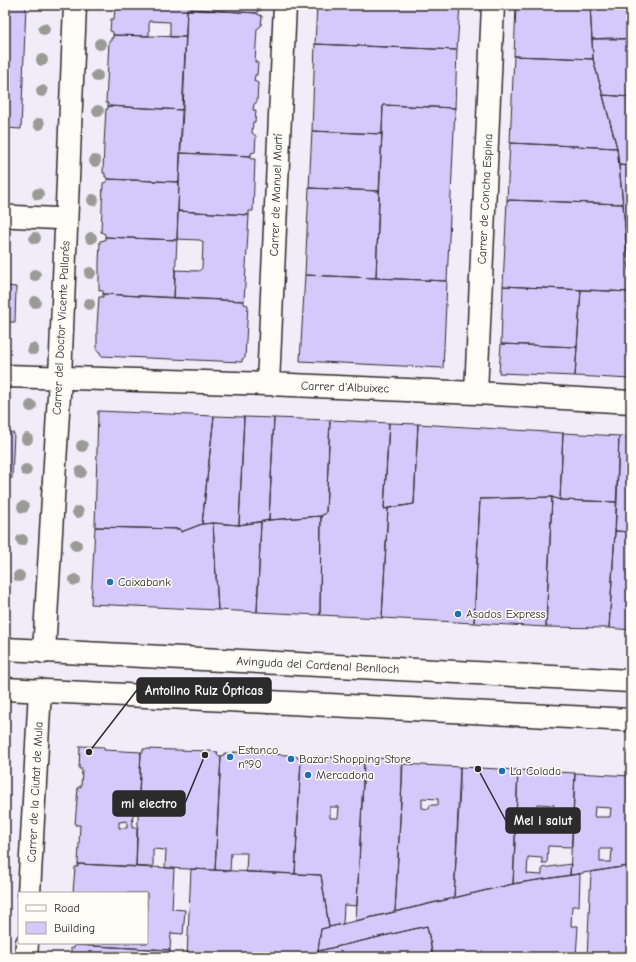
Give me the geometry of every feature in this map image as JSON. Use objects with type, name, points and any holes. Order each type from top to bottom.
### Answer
[{"type":"street","name":"Carrer del Doctor Vicente Pallarés","points":[[44,652],[60,378],[75,5]]},
{"type":"street","name":"Carrer de Manuel Martí","points":[[268,384],[285,5]]},
{"type":"street","name":"Carrer de Concha Espina","points":[[476,393],[493,5]]},
{"type":"street","points":[[5,216],[66,219]]},
{"type":"street","name":"Carrer d'Albuixec","points":[[5,376],[268,384],[476,393],[631,402]]},
{"type":"street","name":"Avinguda del Cardenal Benlloch","points":[[5,649],[631,681]]},
{"type":"street","points":[[5,689],[631,720]]},
{"type":"street","name":"Carrer de la Ciutat de Mula","points":[[29,892],[40,690]]},
{"type":"street","points":[[26,957],[27,944]]},
{"type":"building","points":[[5,5],[26,5],[21,129],[5,128]]},
{"type":"building","points":[[111,5],[261,5],[261,10],[258,10],[257,13],[187,9],[186,37],[170,37],[170,22],[149,21],[149,36],[113,35],[113,32],[110,31],[111,19],[114,19],[115,7],[111,7]]},
{"type":"building","points":[[317,5],[460,5],[457,50],[315,44]]},
{"type":"building","points":[[516,5],[590,5],[593,59],[514,56]]},
{"type":"building","points":[[590,5],[631,5],[631,39],[592,39]]},
{"type":"building","points":[[187,9],[257,13],[262,16],[261,26],[257,29],[255,62],[258,63],[257,75],[255,75],[254,81],[258,83],[257,102],[254,104],[253,110],[256,110],[252,133],[256,136],[255,152],[251,153],[251,156],[180,153]]},
{"type":"building","points":[[113,35],[186,37],[183,110],[108,106],[108,103],[106,103],[109,41],[113,38]]},
{"type":"building","points":[[592,39],[631,39],[631,97],[603,95],[593,59]]},
{"type":"building","points":[[315,44],[457,50],[455,108],[383,105],[382,134],[312,131]]},
{"type":"building","points":[[514,56],[593,59],[617,148],[510,143]]},
{"type":"building","points":[[603,95],[631,97],[631,166],[619,165],[617,148]]},
{"type":"building","points":[[383,105],[455,108],[447,281],[376,278]]},
{"type":"building","points":[[108,106],[183,110],[179,182],[107,179],[107,177],[105,177],[105,173],[103,173],[104,145],[106,109],[108,109]]},
{"type":"building","points":[[312,131],[382,134],[379,191],[309,188]]},
{"type":"building","points":[[510,143],[617,148],[623,204],[507,200]]},
{"type":"building","points":[[180,153],[251,156],[251,159],[255,159],[253,211],[249,211],[249,215],[178,211]]},
{"type":"building","points":[[619,165],[631,166],[631,225],[625,225]]},
{"type":"building","points":[[107,179],[179,182],[177,240],[105,237],[105,234],[101,232],[103,183],[107,182]]},
{"type":"building","points":[[309,188],[379,191],[376,278],[305,275]]},
{"type":"building","points":[[507,200],[623,204],[628,265],[631,278],[631,292],[503,286]]},
{"type":"building","points":[[178,211],[249,215],[244,301],[174,298],[175,270],[199,271],[202,268],[203,242],[200,240],[177,239]]},
{"type":"building","points":[[625,225],[631,225],[631,278],[628,265]]},
{"type":"building","points":[[105,237],[177,240],[174,298],[103,294],[103,291],[99,290],[99,264],[100,241],[105,240]]},
{"type":"building","points":[[305,275],[447,281],[443,368],[300,361]]},
{"type":"building","points":[[5,286],[16,287],[15,322],[5,322]]},
{"type":"building","points":[[503,286],[581,290],[577,347],[501,344]]},
{"type":"building","points":[[581,290],[631,292],[631,379],[575,376]]},
{"type":"building","points":[[103,294],[244,301],[244,304],[248,305],[245,358],[242,359],[242,362],[101,356],[100,352],[97,351],[97,326],[99,297],[103,297]]},
{"type":"building","points":[[501,344],[577,347],[575,376],[499,373]]},
{"type":"building","points":[[98,411],[214,416],[202,524],[181,532],[180,529],[95,527]]},
{"type":"building","points":[[214,416],[244,417],[239,525],[213,523],[202,524]]},
{"type":"building","points":[[244,417],[274,418],[269,520],[239,525]]},
{"type":"building","points":[[274,418],[330,420],[326,513],[321,516],[269,520]]},
{"type":"building","points":[[330,420],[389,423],[384,509],[388,508],[382,618],[320,615],[321,516],[326,513]]},
{"type":"building","points":[[389,423],[418,424],[414,504],[384,509]]},
{"type":"building","points":[[418,424],[563,433],[560,500],[552,497],[480,499],[474,623],[382,618],[388,508],[414,504]]},
{"type":"building","points":[[5,433],[14,433],[12,478],[8,479],[5,531]]},
{"type":"building","points":[[563,433],[619,436],[617,502],[560,500]]},
{"type":"building","points":[[619,436],[631,437],[631,532],[615,531]]},
{"type":"building","points":[[552,497],[546,627],[474,623],[480,499]]},
{"type":"building","points":[[552,497],[560,500],[617,502],[609,628],[546,627]]},
{"type":"building","points":[[321,516],[320,615],[257,612],[261,522]]},
{"type":"building","points":[[261,522],[257,612],[218,610],[213,523],[239,525]]},
{"type":"building","points":[[213,523],[218,610],[91,604],[95,527],[180,529],[181,532],[202,524]]},
{"type":"building","points":[[615,531],[631,532],[631,630],[609,628]]},
{"type":"building","points":[[5,563],[8,563],[5,608]]},
{"type":"building","points":[[80,746],[104,747],[104,750],[141,752],[138,814],[133,814],[132,828],[137,828],[136,867],[78,864],[80,825],[75,825],[78,787],[81,787],[82,769],[79,769]],"holes":[[[129,798],[134,799],[134,808],[129,808]],[[127,821],[127,828],[119,828],[119,822]]]},
{"type":"building","points":[[143,749],[209,751],[218,752],[217,755],[221,756],[215,870],[165,868],[166,850],[153,849],[153,868],[136,867],[141,752],[143,752]]},
{"type":"building","points":[[233,752],[288,755],[301,759],[295,874],[246,872],[247,853],[231,853],[230,871],[215,870],[221,756],[224,755],[224,753],[234,754]]},
{"type":"building","points":[[304,756],[362,759],[362,762],[364,762],[357,906],[344,905],[343,924],[329,927],[321,875],[295,874],[301,759],[304,759]],"holes":[[[330,807],[339,807],[338,818],[330,818]]]},
{"type":"building","points":[[366,757],[402,760],[395,912],[356,921],[364,762],[366,762]]},
{"type":"building","points":[[403,764],[460,767],[454,898],[395,912]],"holes":[[[422,798],[438,799],[438,805],[430,805],[429,809],[422,808]]]},
{"type":"building","points":[[460,767],[518,770],[515,844],[513,884],[454,898]]},
{"type":"building","points":[[518,770],[575,773],[572,847],[548,846],[547,863],[542,863],[542,858],[528,857],[527,874],[542,875],[542,868],[571,864],[570,875],[513,884]],"holes":[[[537,804],[554,805],[553,814],[537,814]]]},
{"type":"building","points":[[575,773],[631,776],[631,814],[628,866],[570,875]],"holes":[[[595,807],[611,808],[610,817],[594,817]],[[600,849],[612,849],[611,862],[600,862]]]},
{"type":"building","points":[[631,814],[631,866],[628,866],[629,850]]},
{"type":"building","points":[[78,864],[174,868],[172,909],[185,910],[183,934],[171,933],[170,950],[75,945],[148,944],[148,892],[73,892],[75,867],[78,867]]},
{"type":"building","points":[[631,866],[631,937],[628,936],[627,944],[631,944],[631,957],[587,957],[591,872]]},
{"type":"building","points":[[191,869],[321,875],[329,927],[321,929],[317,957],[187,957]]},
{"type":"building","points":[[580,874],[579,906],[572,906],[571,926],[578,926],[576,957],[433,957],[427,926],[318,951],[321,929],[517,883]]},
{"type":"building","points":[[427,926],[433,957],[317,957],[318,951]]},
{"type":"building","points":[[75,945],[170,950],[170,957],[71,957],[71,948],[74,948]]},
{"type":"place","name":"Caixabank","points":[[110,582]]},
{"type":"place","name":"Asados Express","points":[[458,614]]},
{"type":"place","name":"Antolino Ruiz Ópticas","points":[[89,752]]},
{"type":"place","name":"mi electro","points":[[205,755]]},
{"type":"place","name":"Estanco nº90","points":[[230,757]]},
{"type":"place","name":"Bazar Shopping Store","points":[[291,759]]},
{"type":"place","name":"Mel i salut","points":[[478,769]]},
{"type":"place","name":"La Colada","points":[[502,771]]},
{"type":"place","name":"Mercadona","points":[[308,775]]}]
